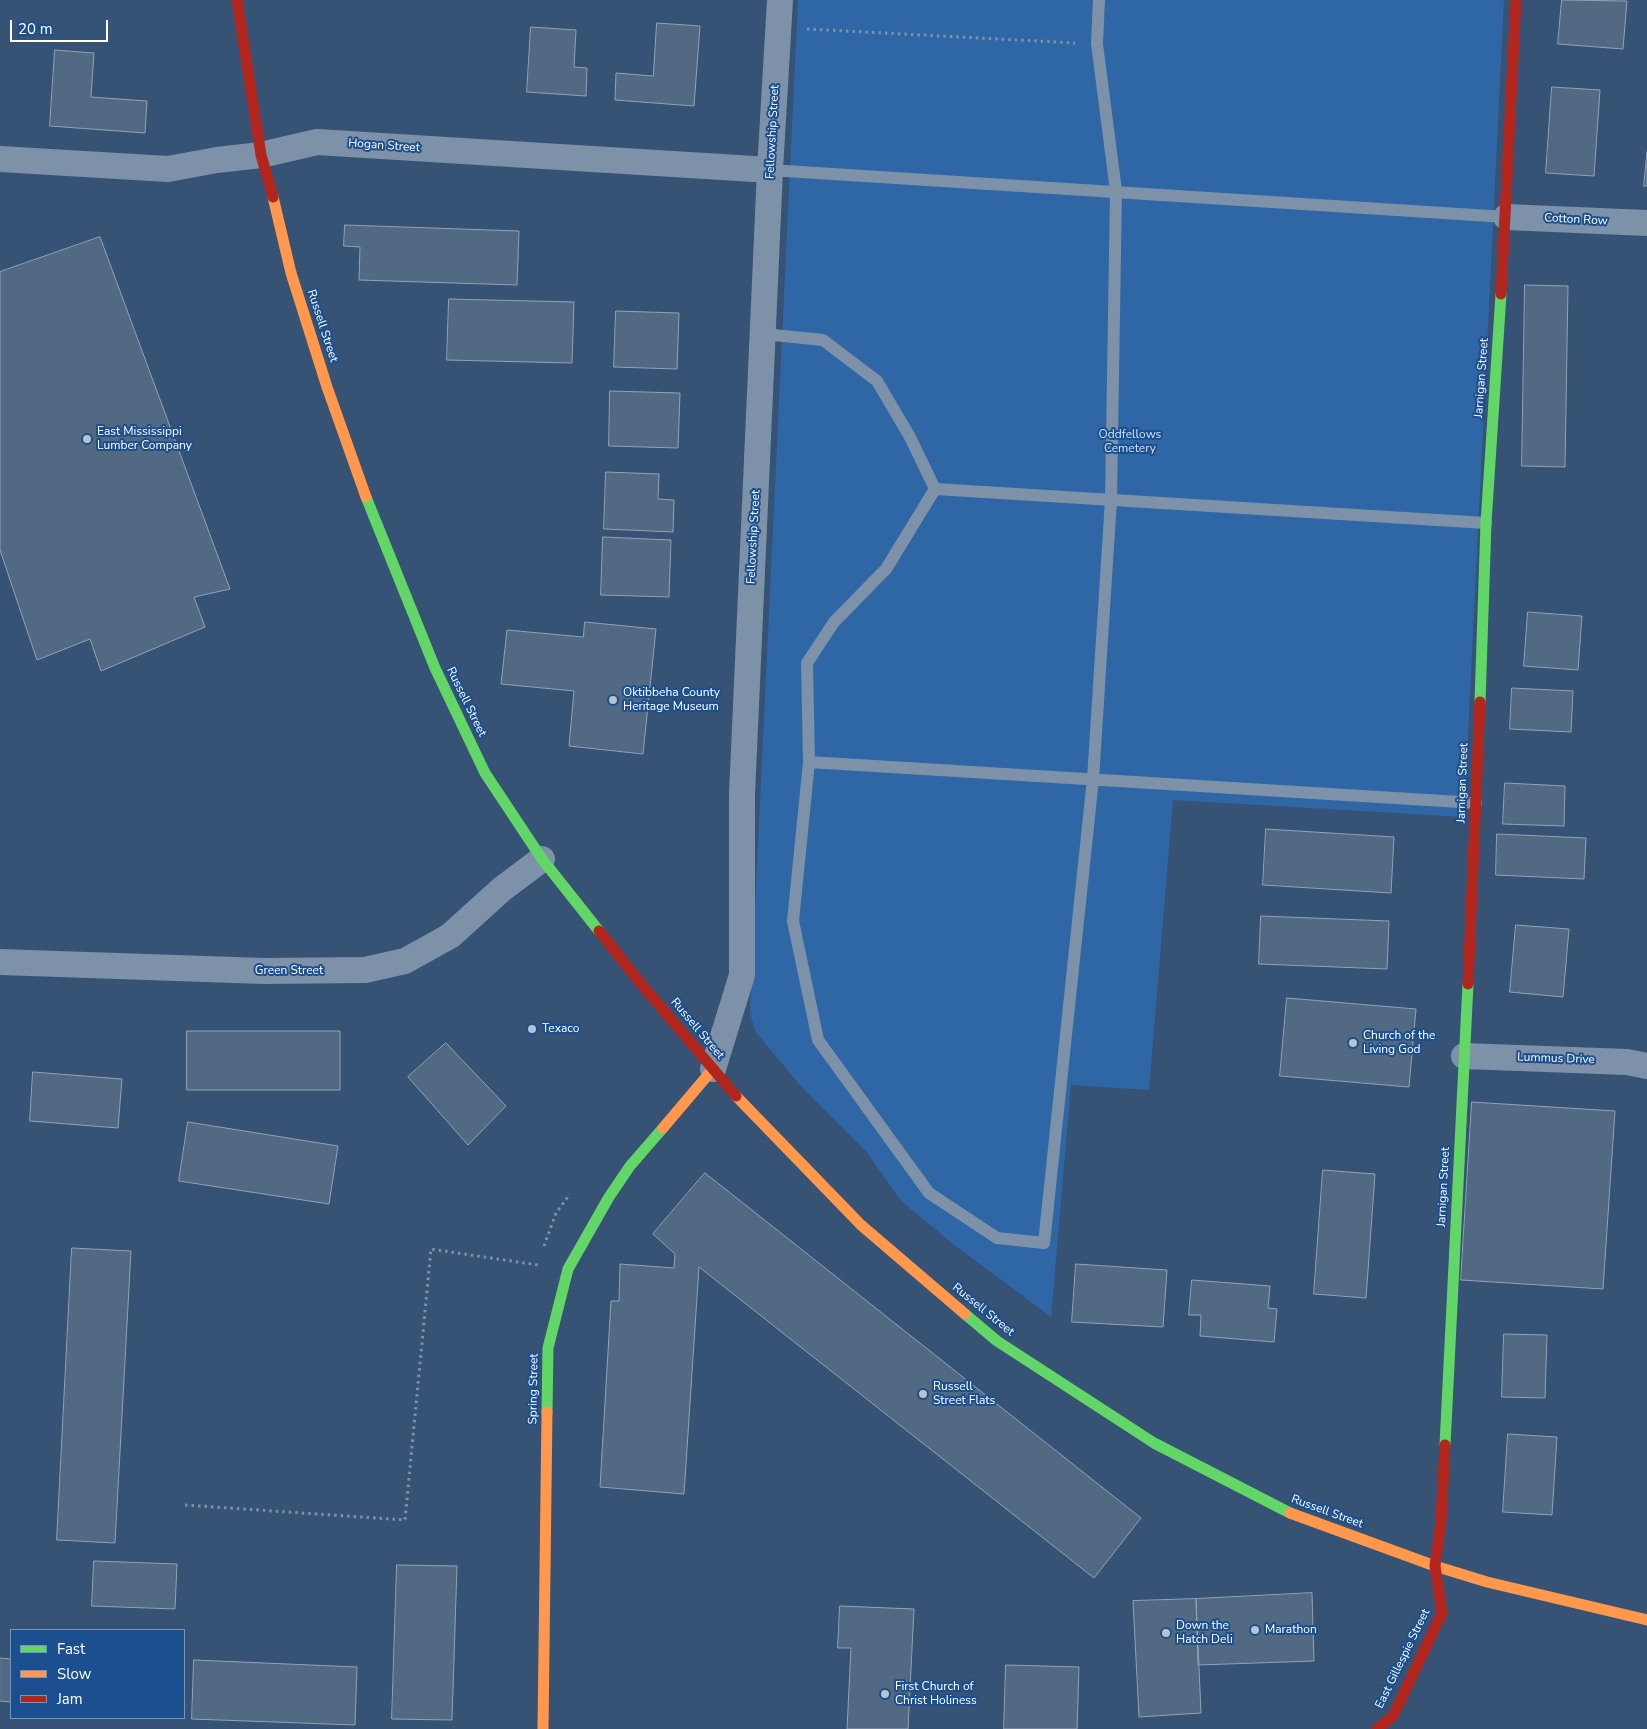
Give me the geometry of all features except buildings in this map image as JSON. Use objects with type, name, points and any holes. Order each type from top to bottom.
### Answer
[{"type":"street","name":"Russell Street","points":[[237,0],[261,155],[291,273],[327,387],[374,519],[435,668],[486,773],[542,859],[642,985],[713,1070],[860,1225],[997,1341],[1154,1443],[1282,1510],[1435,1566],[1487,1582],[1647,1620]]},
{"type":"street","name":"Fellowship Street","points":[[713,1070],[742,975],[742,794],[770,170],[780,0]]},
{"type":"street","name":"Jarnigan Street","points":[[1435,1566],[1441,1521],[1476,803],[1486,523],[1506,217],[1516,0]]},
{"type":"street","name":"Hogan Street","points":[[0,159],[168,169],[217,160],[261,155],[317,142],[770,170]]},
{"type":"street","name":"Cotton Row","points":[[1506,217],[1647,223]]},
{"type":"street","name":"Green Street","points":[[0,962],[264,971],[365,970],[405,961],[450,936],[502,889],[542,859]]},
{"type":"street","name":"Lummus Drive","points":[[1464,1056],[1627,1062],[1647,1066]]},
{"type":"street","name":"Spring Street","points":[[543,1729],[548,1348],[564,1282],[568,1269],[609,1197],[630,1166],[713,1070]]},
{"type":"street","name":"East Gillespie Street","points":[[1377,1729],[1393,1716],[1442,1613],[1435,1566]]},
{"type":"lane","points":[[935,488],[886,569],[834,622],[807,663],[809,762],[794,921],[818,1040],[929,1193],[997,1238],[1044,1243],[1093,779],[1111,500],[1116,191],[1097,44],[1099,0]]},
{"type":"lane","points":[[770,170],[1506,217]]},
{"type":"lane","points":[[764,334],[823,340],[877,381],[910,437],[935,488]]},
{"type":"lane","points":[[935,488],[1486,523]]},
{"type":"lane","points":[[809,762],[1476,803]]},
{"type":"path","points":[[778,28],[1097,44]]},
{"type":"path","points":[[544,1249],[545,1240],[556,1213],[570,1194]]},
{"type":"path","points":[[185,1505],[406,1520],[432,1248],[542,1266]]},
{"type":"green space","name":"Oddfellows Cemetery","points":[[798,0],[1504,0],[1464,817],[1173,800],[1149,1090],[1071,1085],[1051,1317],[953,1244],[901,1201],[866,1151],[799,1084],[755,1031],[750,1013]]},
{"type":"traffic: fast","points":[[1480,702],[1486,523],[1501,294]]},
{"type":"traffic: fast","points":[[366,497],[435,668],[485,773],[542,859],[599,931]]},
{"type":"traffic: fast","points":[[1445,1445],[1468,984]]},
{"type":"traffic: fast","points":[[547,1412],[548,1348],[568,1269],[609,1197],[630,1166],[663,1128]]},
{"type":"traffic: fast","points":[[965,1314],[997,1341],[1154,1443],[1290,1513]]},
{"type":"traffic: slow","points":[[273,197],[291,273],[327,387],[366,497]]},
{"type":"traffic: slow","points":[[663,1128],[713,1069]]},
{"type":"traffic: slow","points":[[736,1096],[861,1225],[965,1314]]},
{"type":"traffic: slow","points":[[543,1729],[547,1412]]},
{"type":"traffic: slow","points":[[1290,1513],[1435,1566],[1487,1582],[1647,1620]]},
{"type":"traffic: jam","points":[[237,0],[261,155],[273,197]]},
{"type":"traffic: jam","points":[[1501,294],[1516,0]]},
{"type":"traffic: jam","points":[[1468,984],[1480,702]]},
{"type":"traffic: jam","points":[[599,931],[736,1096]]},
{"type":"traffic: jam","points":[[1377,1729],[1393,1716],[1442,1613],[1435,1566],[1441,1521],[1445,1445]]},
{"type":"place","name":"East Mississippi Lumber Company","points":[[87,439]]},
{"type":"place","name":"Oktibbeha County Heritage Museum","points":[[613,700]]},
{"type":"place","name":"Texaco","points":[[532,1029]]},
{"type":"place","name":"Church of the Living God","points":[[1353,1043]]},
{"type":"place","name":"Russell Street Flats","points":[[923,1394]]},
{"type":"place","name":"Marathon","points":[[1255,1630]]},
{"type":"place","name":"Down the Hatch Deli","points":[[1166,1633]]},
{"type":"place","name":"First Church of Christ Holiness","points":[[885,1694]]}]
